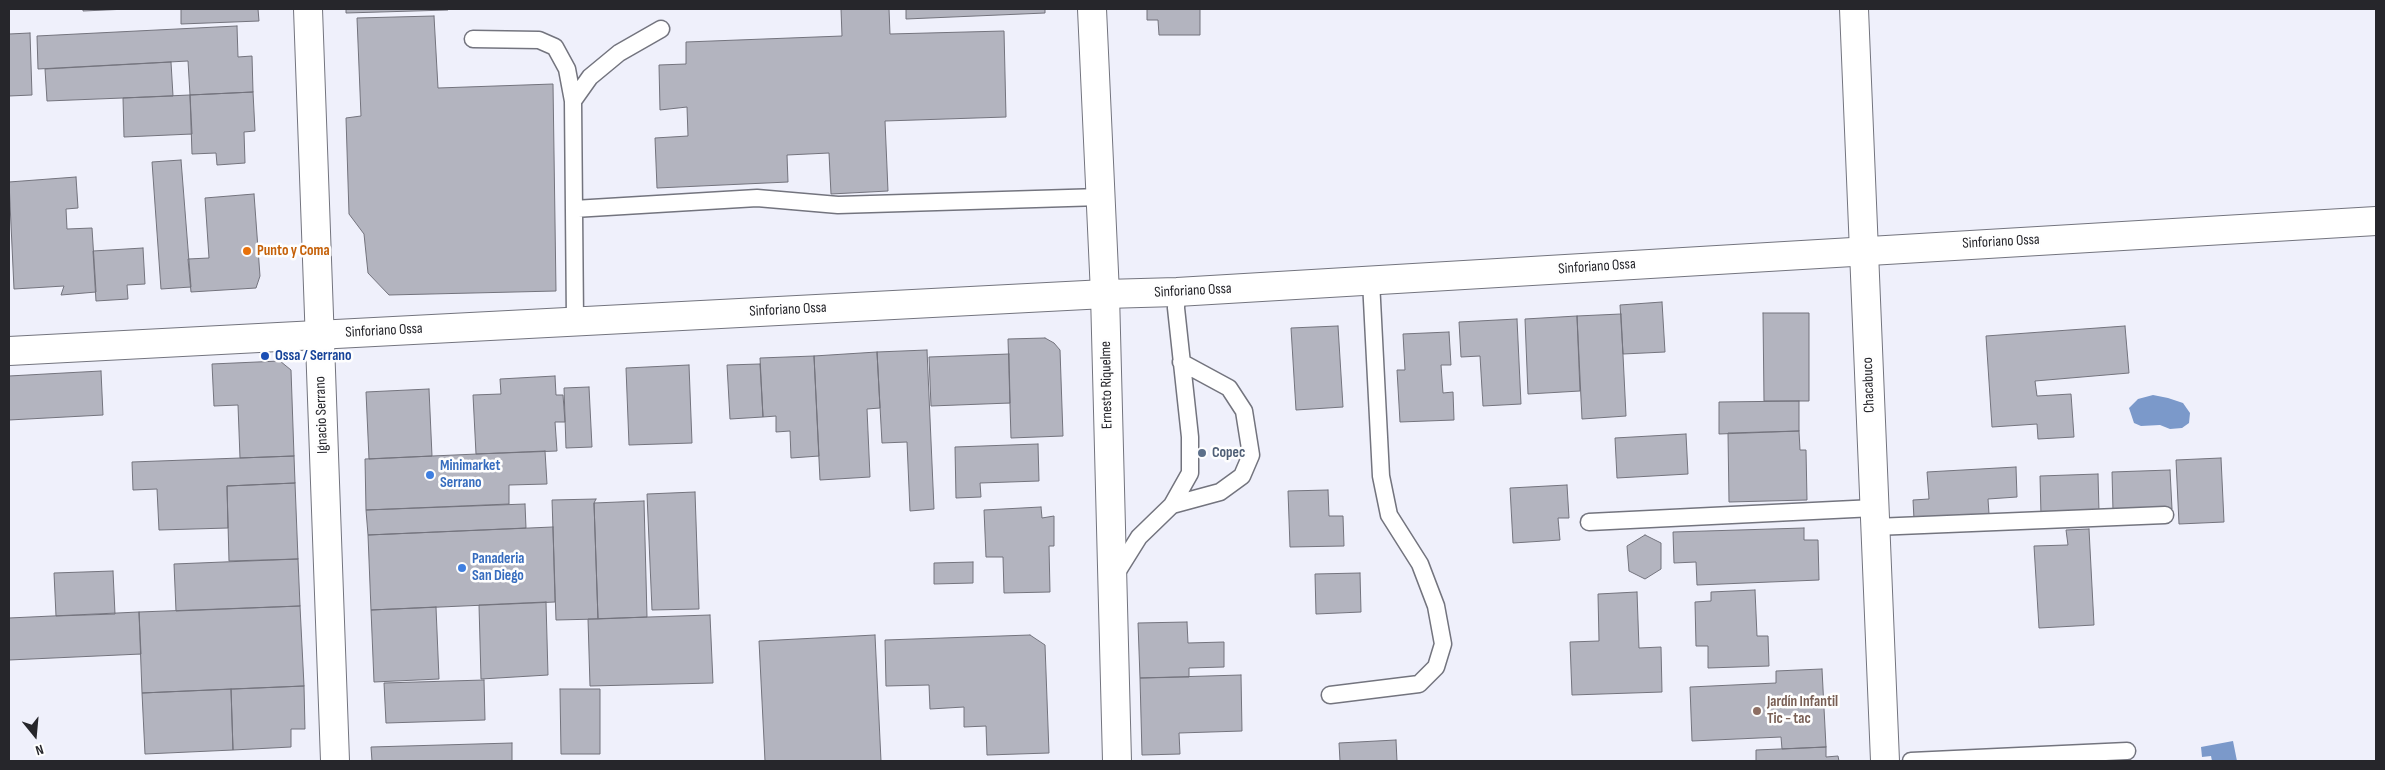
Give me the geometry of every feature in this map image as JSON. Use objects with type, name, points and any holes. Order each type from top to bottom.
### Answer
[{"type":"street","name":"Ignacio Serrano","points":[[308,9],[335,761]]},
{"type":"street","name":"Ernesto Riquelme","points":[[1092,9],[1105,294],[1117,761]]},
{"type":"street","name":"Chacabuco","points":[[1854,9],[1884,761]]},
{"type":"street","name":"Sinforiano Ossa","points":[[9,351],[1105,294],[1177,292],[2376,221]]},
{"type":"lane","points":[[573,101],[590,77],[619,53],[660,28]]},
{"type":"lane","points":[[473,39],[539,40],[555,47],[567,69],[573,101],[575,321]]},
{"type":"lane","points":[[574,209],[757,198],[838,205],[1101,197]]},
{"type":"lane","points":[[1330,695],[1419,684],[1436,667],[1443,644],[1436,606],[1420,564],[1389,515],[1381,476],[1371,281]]},
{"type":"lane","points":[[1112,579],[1139,537],[1172,504],[1190,473],[1190,437],[1176,308],[1177,292]]},
{"type":"lane","points":[[1172,504],[1220,492],[1242,476],[1251,455],[1244,411],[1229,388],[1181,362]]},
{"type":"lane","points":[[1589,522],[2165,515]]},
{"type":"lane","points":[[1911,761],[2126,751]]},
{"type":"water","points":[[2153,395],[2183,403],[2190,413],[2189,423],[2182,428],[2170,429],[2160,425],[2141,426],[2134,423],[2129,408],[2138,399]]},
{"type":"water","points":[[2233,741],[2237,761],[2212,761],[2211,756],[2202,757],[2201,747]]},
{"type":"building","points":[[83,9],[128,9],[83,11]]},
{"type":"building","points":[[181,9],[258,9],[259,21],[181,24]]},
{"type":"building","points":[[346,9],[448,9],[448,10],[346,13]]},
{"type":"building","points":[[841,9],[889,9],[890,34],[1004,31],[1006,117],[885,121],[888,191],[831,194],[829,153],[787,155],[788,182],[657,188],[655,138],[688,136],[687,107],[660,110],[659,65],[686,64],[686,42],[842,36]]},
{"type":"building","points":[[906,9],[1045,9],[1045,13],[906,19]]},
{"type":"building","points":[[1147,9],[1200,9],[1200,35],[1159,35],[1158,20],[1147,20]]},
{"type":"building","points":[[434,16],[438,88],[553,84],[556,291],[389,295],[368,273],[364,234],[349,214],[346,118],[361,116],[357,18]]},
{"type":"building","points":[[237,26],[238,57],[252,56],[253,92],[190,95],[188,61],[38,69],[37,36]]},
{"type":"building","points":[[30,33],[32,95],[9,96],[9,34]]},
{"type":"building","points":[[171,62],[173,96],[47,101],[45,69]]},
{"type":"building","points":[[253,92],[255,131],[244,132],[245,163],[217,165],[216,153],[192,154],[190,95]]},
{"type":"building","points":[[190,95],[192,134],[124,137],[123,98]]},
{"type":"building","points":[[181,160],[191,287],[161,289],[152,162]]},
{"type":"building","points":[[76,177],[78,208],[66,209],[67,229],[92,228],[96,292],[61,295],[64,286],[14,289],[9,182]]},
{"type":"building","points":[[254,194],[260,276],[256,288],[191,292],[188,259],[209,258],[205,198]]},
{"type":"building","points":[[143,248],[145,284],[127,285],[128,299],[96,301],[93,251]]},
{"type":"building","points":[[1662,302],[1665,352],[1623,354],[1620,305]]},
{"type":"building","points":[[1763,313],[1809,313],[1809,401],[1764,401]]},
{"type":"building","points":[[1621,314],[1626,416],[1582,419],[1577,316]]},
{"type":"building","points":[[1577,316],[1580,391],[1528,394],[1525,319]]},
{"type":"building","points":[[1517,319],[1521,404],[1483,406],[1480,356],[1461,357],[1459,322]]},
{"type":"building","points":[[1338,326],[1343,407],[1296,410],[1291,328]]},
{"type":"building","points":[[2125,326],[2129,373],[2035,381],[2037,396],[2071,394],[2074,437],[2038,439],[2037,424],[1992,427],[1986,336]]},
{"type":"building","points":[[1449,332],[1451,365],[1441,365],[1443,393],[1453,392],[1454,420],[1400,422],[1397,370],[1405,370],[1403,334]]},
{"type":"building","points":[[1045,338],[1054,343],[1060,350],[1063,436],[1011,438],[1008,339]]},
{"type":"building","points":[[927,350],[934,509],[910,511],[907,442],[882,443],[877,352]]},
{"type":"building","points":[[877,352],[880,408],[867,409],[870,477],[820,480],[814,356]]},
{"type":"building","points":[[1009,354],[1010,403],[931,406],[929,357]]},
{"type":"building","points":[[814,356],[819,456],[791,458],[790,431],[776,432],[776,416],[763,417],[760,358]]},
{"type":"building","points":[[280,361],[291,370],[294,456],[240,458],[238,405],[214,406],[212,364]]},
{"type":"building","points":[[760,364],[763,417],[730,419],[727,365]]},
{"type":"building","points":[[689,365],[692,443],[629,445],[626,368]]},
{"type":"building","points":[[101,371],[103,415],[9,420],[9,376]]},
{"type":"building","points":[[555,376],[556,395],[563,395],[565,422],[555,422],[557,451],[476,454],[473,395],[501,394],[500,379]]},
{"type":"building","points":[[589,387],[592,447],[566,448],[564,388]]},
{"type":"building","points":[[429,389],[432,456],[369,459],[366,392]]},
{"type":"building","points":[[1799,401],[1799,431],[1719,434],[1719,402]]},
{"type":"building","points":[[1799,431],[1800,450],[1806,450],[1807,500],[1729,502],[1728,433]]},
{"type":"building","points":[[1686,434],[1688,474],[1617,478],[1615,438]]},
{"type":"building","points":[[1038,444],[1039,481],[980,483],[981,497],[956,498],[955,447]]},
{"type":"building","points":[[545,451],[547,484],[509,485],[509,504],[366,510],[365,459]]},
{"type":"building","points":[[294,456],[295,483],[227,486],[228,528],[159,530],[157,489],[133,490],[132,462]]},
{"type":"building","points":[[2221,458],[2224,522],[2179,524],[2176,460]]},
{"type":"building","points":[[2016,467],[2017,497],[1988,499],[1989,514],[1914,519],[1913,500],[1929,499],[1927,472]]},
{"type":"building","points":[[2170,470],[2172,509],[2113,511],[2112,472]]},
{"type":"building","points":[[2098,474],[2099,512],[2041,515],[2040,476]]},
{"type":"building","points":[[295,483],[298,559],[229,561],[227,486]]},
{"type":"building","points":[[1567,485],[1569,518],[1558,518],[1560,540],[1513,543],[1510,488]]},
{"type":"building","points":[[1328,490],[1329,516],[1343,516],[1344,546],[1290,547],[1288,491]]},
{"type":"building","points":[[695,492],[699,609],[652,610],[647,494]]},
{"type":"building","points":[[596,499],[594,503],[598,619],[556,620],[552,500]]},
{"type":"building","points":[[644,501],[647,617],[598,619],[594,503]]},
{"type":"building","points":[[525,504],[526,528],[368,535],[366,510]]},
{"type":"building","points":[[1041,507],[1042,518],[1054,516],[1054,546],[1049,546],[1050,592],[1004,593],[1003,557],[986,557],[984,510]]},
{"type":"building","name":"Panaderia San Diego","points":[[553,527],[555,602],[371,610],[368,535]]},
{"type":"building","points":[[1804,528],[1804,540],[1818,540],[1819,580],[1697,585],[1696,562],[1674,563],[1673,532]]},
{"type":"building","points":[[2089,529],[2094,625],[2039,628],[2034,546],[2068,545],[2066,530]]},
{"type":"building","points":[[1645,535],[1661,543],[1661,569],[1645,579],[1629,571],[1627,546]]},
{"type":"building","points":[[298,559],[300,606],[176,611],[174,564]]},
{"type":"building","points":[[973,562],[973,583],[934,584],[934,563]]},
{"type":"building","points":[[113,571],[115,614],[56,616],[54,573]]},
{"type":"building","points":[[1360,573],[1361,612],[1316,614],[1315,574]]},
{"type":"building","points":[[1755,590],[1757,636],[1768,636],[1769,666],[1708,668],[1708,646],[1696,646],[1695,602],[1711,601],[1711,592]]},
{"type":"building","points":[[1637,592],[1639,648],[1661,647],[1662,692],[1572,695],[1570,642],[1599,641],[1598,594]]},
{"type":"building","points":[[546,602],[548,675],[481,679],[479,605]]},
{"type":"building","points":[[300,606],[304,686],[142,693],[139,612]]},
{"type":"building","points":[[436,607],[439,679],[374,682],[371,610]]},
{"type":"building","points":[[139,612],[141,654],[9,660],[9,618]]},
{"type":"building","points":[[710,615],[713,683],[590,686],[588,619]]},
{"type":"building","points":[[1187,622],[1188,643],[1224,642],[1224,667],[1189,668],[1189,677],[1140,678],[1138,623]]},
{"type":"building","points":[[875,635],[881,761],[765,761],[759,641]]},
{"type":"building","points":[[1030,635],[1045,645],[1049,753],[987,755],[986,726],[964,727],[964,707],[930,709],[929,685],[886,686],[885,640]]},
{"type":"building","name":"Jardín Infantil Tic - tac","points":[[1822,669],[1826,747],[1782,749],[1781,737],[1692,741],[1690,687],[1776,683],[1776,671]]},
{"type":"building","points":[[1241,675],[1242,731],[1179,733],[1180,754],[1142,755],[1140,678]]},
{"type":"building","points":[[484,680],[485,720],[386,723],[384,683]]},
{"type":"building","points":[[304,686],[305,729],[291,729],[291,747],[233,750],[231,689]]},
{"type":"building","points":[[231,689],[233,750],[145,754],[142,693]]},
{"type":"building","points":[[560,689],[600,689],[600,754],[561,754]]},
{"type":"building","points":[[1396,740],[1397,761],[1340,761],[1339,743]]},
{"type":"building","points":[[512,743],[512,761],[372,761],[371,747]]},
{"type":"building","points":[[1826,747],[1826,757],[1838,756],[1839,761],[1756,761],[1756,750]]},
{"type":"place","name":"Punto y Coma","points":[[247,251]]},
{"type":"place","name":"Ossa / Serrano","points":[[265,356]]},
{"type":"place","name":"Copec","points":[[1202,453]]},
{"type":"place","name":"Minimarket Serrano","points":[[430,475]]},
{"type":"place","name":"Panaderia San Diego","points":[[462,568]]},
{"type":"place","name":"Jardín Infantil Tic - tac","points":[[1757,711]]}]
